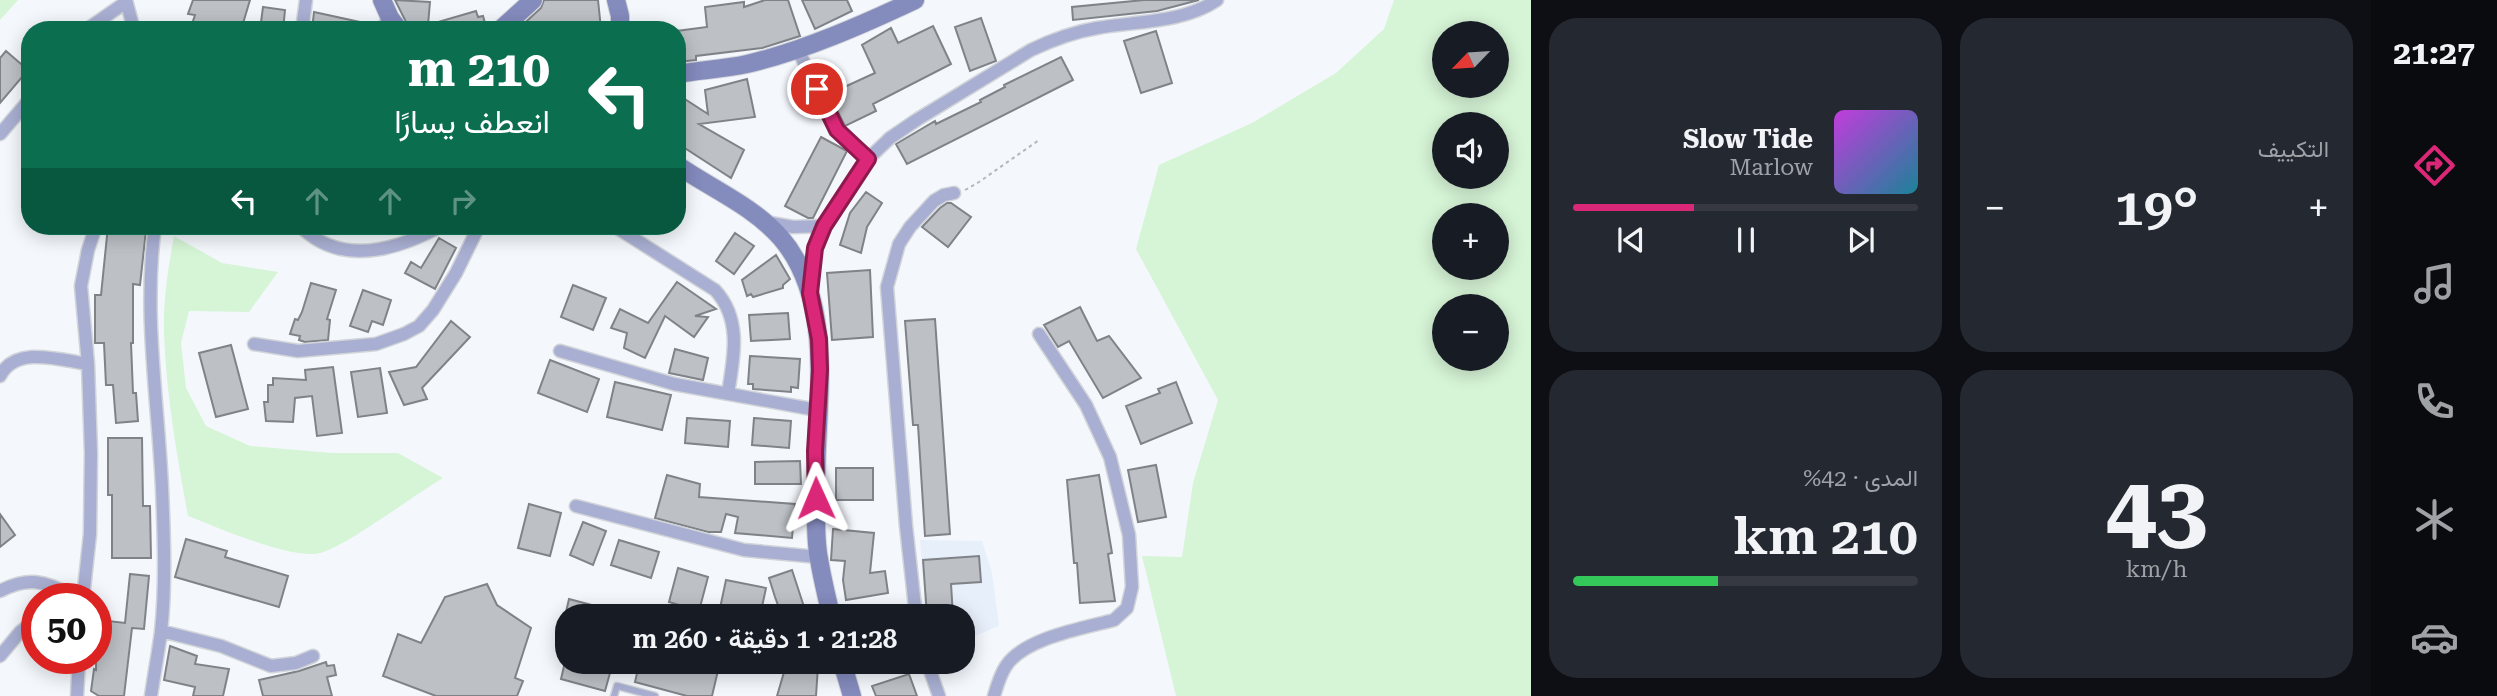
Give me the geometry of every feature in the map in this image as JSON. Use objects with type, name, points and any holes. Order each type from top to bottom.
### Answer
[{"type":"main road","points":[[382,0],[388,21]]},
{"type":"main road","points":[[510,21],[533,0]]},
{"type":"main road","points":[[616,0],[620,21]]},
{"type":"main road","points":[[686,73],[747,64],[797,48],[915,0]]},
{"type":"main road","points":[[686,171],[764,221],[794,256],[810,293],[819,339],[820,370],[815,451],[818,557],[828,604]]},
{"type":"main road","points":[[846,674],[852,696]]},
{"type":"street","points":[[303,21],[306,0]]},
{"type":"street","points":[[810,293],[817,240],[824,226],[868,159],[890,138],[1041,45],[1082,31],[1186,13],[1217,0]]},
{"type":"street","points":[[98,21],[126,1],[132,21]]},
{"type":"street","points":[[797,48],[837,130],[868,159]]},
{"type":"street","points":[[0,134],[21,110]]},
{"type":"street","points":[[915,604],[887,287],[900,244],[910,227],[934,201],[954,193]]},
{"type":"street","points":[[764,221],[793,227],[824,226]]},
{"type":"street","points":[[81,583],[90,534],[91,453],[88,364],[81,286],[93,235]]},
{"type":"street","points":[[151,696],[161,631],[162,486],[152,342],[150,277],[154,235]]},
{"type":"street","points":[[312,235],[341,248],[368,253],[389,248],[420,235]]},
{"type":"street","points":[[254,344],[298,351],[376,344],[404,334],[419,326],[433,310],[456,273],[475,235]]},
{"type":"street","points":[[628,235],[715,290],[726,301],[734,326],[728,393]]},
{"type":"street","points":[[994,696],[1007,664],[1019,653],[1040,641],[1114,620],[1121,615],[1130,601],[1132,587],[1129,535],[1110,457],[1086,405],[1039,334]]},
{"type":"street","points":[[560,351],[674,384],[817,410]]},
{"type":"street","points":[[0,376],[5,367],[18,359],[39,357],[88,364]]},
{"type":"street","points":[[576,506],[744,550],[818,557]]},
{"type":"street","points":[[0,591],[23,581],[42,583]]},
{"type":"street","points":[[0,656],[21,631]]},
{"type":"street","points":[[161,631],[221,646],[271,666],[296,663],[313,656]]},
{"type":"street","points":[[77,696],[78,674]]},
{"type":"street","points":[[931,674],[939,696]]},
{"type":"lane","points":[[614,696],[617,686],[655,696]]},
{"type":"path","points":[[954,193],[979,182],[1039,140]]},
{"type":"shaded area","points":[[920,540],[982,541],[992,573],[999,626],[975,636],[975,604],[925,604]]},
{"type":"green space","points":[[0,0],[18,0],[0,20]]},
{"type":"green space","points":[[1394,0],[1531,0],[1531,696],[1176,696],[1142,556],[1182,557],[1193,483],[1218,400],[1136,249],[1159,165],[1252,123],[1336,73],[1384,29]]},
{"type":"green space","points":[[174,236],[222,263],[278,272],[249,312],[189,311],[181,343],[186,388],[206,426],[250,446],[331,453],[398,453],[443,478],[341,544],[315,554],[269,546],[188,516],[176,448],[165,356],[164,309]]},
{"type":"building","points":[[193,0],[250,0],[244,21],[193,21],[195,15],[188,14]]},
{"type":"building","points":[[395,0],[430,2],[428,21],[406,21]]},
{"type":"building","points":[[544,0],[598,0],[600,21],[527,21],[541,8]]},
{"type":"building","points":[[765,0],[788,0],[800,36],[762,48],[696,56],[696,60],[686,61],[686,30],[707,27],[705,7],[744,2],[744,7]]},
{"type":"building","points":[[802,0],[847,0],[852,11],[815,29]]},
{"type":"building","points":[[1144,0],[1199,0],[1157,11],[1073,20],[1072,7]]},
{"type":"building","points":[[263,7],[285,10],[284,21],[261,21]]},
{"type":"building","points":[[476,11],[478,17],[483,16],[484,21],[442,21]]},
{"type":"building","points":[[314,12],[355,21],[313,21]]},
{"type":"building","points":[[981,18],[996,61],[970,71],[955,27]]},
{"type":"building","points":[[933,26],[951,64],[873,104],[876,111],[845,126],[829,94],[875,73],[862,45],[891,28],[898,43]]},
{"type":"building","points":[[1156,31],[1172,83],[1141,93],[1124,41]]},
{"type":"building","points":[[6,51],[21,64],[21,78],[0,103],[0,58]]},
{"type":"building","points":[[1061,57],[1073,80],[907,164],[896,144],[935,121],[936,124],[981,102],[980,100],[1005,87],[1004,85]]},
{"type":"building","points":[[747,79],[755,117],[699,124],[744,150],[731,178],[686,149],[686,100],[708,114],[705,90]]},
{"type":"building","points":[[821,137],[847,151],[813,218],[808,218],[785,206]]},
{"type":"building","points":[[866,192],[882,203],[867,227],[861,253],[840,245],[850,213]]},
{"type":"building","points":[[947,203],[971,217],[948,247],[922,227]]},
{"type":"building","points":[[735,233],[754,246],[734,274],[716,261]]},
{"type":"building","points":[[107,235],[145,235],[140,285],[133,284],[131,343],[133,393],[136,393],[138,421],[116,423],[113,385],[106,385],[104,343],[95,343],[95,295],[101,295]]},
{"type":"building","points":[[439,238],[456,248],[435,289],[405,273],[411,262],[421,268]]},
{"type":"building","points":[[776,255],[790,279],[783,288],[753,297],[751,294],[747,296],[742,280]]},
{"type":"building","points":[[870,270],[873,337],[832,340],[827,273]]},
{"type":"building","points":[[677,282],[716,309],[695,316],[708,317],[694,337],[665,316],[645,358],[624,348],[627,333],[611,328],[620,309],[648,323]]},
{"type":"building","points":[[311,283],[336,290],[327,319],[330,320],[328,340],[305,342],[299,340],[300,336],[290,334],[295,319],[298,320],[302,312]]},
{"type":"building","points":[[573,285],[606,298],[593,330],[561,317]]},
{"type":"building","points":[[363,290],[391,300],[383,325],[372,321],[368,332],[350,326]]},
{"type":"building","points":[[1080,307],[1097,341],[1109,336],[1141,378],[1103,398],[1069,341],[1058,347],[1044,325]]},
{"type":"building","points":[[788,313],[790,339],[751,341],[749,315]]},
{"type":"building","points":[[935,319],[950,534],[925,536],[918,425],[913,425],[905,321]]},
{"type":"building","points":[[451,321],[470,337],[422,388],[427,399],[404,405],[389,372],[416,367]]},
{"type":"building","points":[[231,345],[248,409],[216,417],[199,353]]},
{"type":"building","points":[[675,349],[708,358],[703,380],[669,373]]},
{"type":"building","points":[[750,356],[800,359],[798,388],[791,387],[791,392],[753,389],[753,384],[748,384]]},
{"type":"building","points":[[550,360],[599,379],[587,412],[538,393]]},
{"type":"building","points":[[333,367],[342,433],[317,436],[312,396],[295,398],[293,422],[266,421],[264,402],[268,402],[268,385],[273,385],[273,378],[306,380],[305,370]]},
{"type":"building","points":[[380,368],[387,413],[358,417],[351,372]]},
{"type":"building","points":[[615,382],[671,395],[662,430],[607,417]]},
{"type":"building","points":[[1176,382],[1192,423],[1141,444],[1126,406],[1160,393],[1158,389]]},
{"type":"building","points":[[687,418],[730,421],[728,447],[685,443]]},
{"type":"building","points":[[754,418],[791,421],[789,448],[752,445]]},
{"type":"building","points":[[108,438],[142,438],[143,506],[150,506],[151,558],[112,558]]},
{"type":"building","points":[[800,461],[801,484],[755,484],[755,462]]},
{"type":"building","points":[[1156,465],[1166,517],[1138,522],[1128,470]]},
{"type":"building","points":[[836,468],[873,468],[873,500],[836,500]]},
{"type":"building","points":[[667,475],[700,484],[699,497],[795,504],[792,538],[735,533],[738,517],[726,514],[721,532],[708,532],[655,518]]},
{"type":"building","points":[[1099,475],[1112,553],[1108,554],[1115,601],[1080,603],[1067,480]]},
{"type":"building","points":[[529,504],[561,513],[550,556],[518,548]]},
{"type":"building","points":[[0,514],[15,535],[0,547]]},
{"type":"building","points":[[583,522],[606,531],[593,565],[570,555]]},
{"type":"building","points":[[833,529],[874,533],[870,573],[885,571],[888,593],[846,600],[843,580],[845,561],[831,560]]},
{"type":"building","points":[[186,539],[227,551],[225,557],[288,576],[279,607],[175,577]]},
{"type":"building","points":[[619,540],[659,552],[651,578],[611,565]]},
{"type":"building","points":[[979,556],[981,582],[951,584],[952,604],[926,604],[923,560]]},
{"type":"building","points":[[678,568],[708,577],[701,604],[669,602]]},
{"type":"building","points":[[792,570],[803,604],[778,604],[769,578]]},
{"type":"building","points":[[130,574],[149,576],[144,629],[132,628],[124,696],[99,696],[91,691],[93,674],[112,674],[112,621],[125,623]]},
{"type":"building","points":[[726,580],[766,588],[763,604],[721,604]]},
{"type":"building","points":[[487,584],[497,605],[531,628],[515,678],[523,681],[517,696],[436,696],[383,676],[398,634],[421,643],[445,597]]},
{"type":"building","points":[[569,599],[588,604],[568,604]]},
{"type":"building","points":[[170,646],[197,656],[195,664],[229,669],[223,696],[193,696],[195,687],[164,680]]},
{"type":"building","points":[[326,662],[327,666],[334,665],[336,675],[327,677],[332,696],[263,696],[259,680]]},
{"type":"building","points":[[562,674],[610,674],[605,691],[561,679]]},
{"type":"building","points":[[637,674],[717,674],[712,696],[687,696],[635,682]]},
{"type":"building","points":[[783,674],[817,674],[816,696],[777,696]]},
{"type":"building","points":[[909,674],[917,696],[876,696],[872,686]]},
{"type":"route","points":[[816,498],[815,451],[820,370],[819,339],[810,293],[815,248],[824,226],[868,159],[837,130],[817,89]]}]
